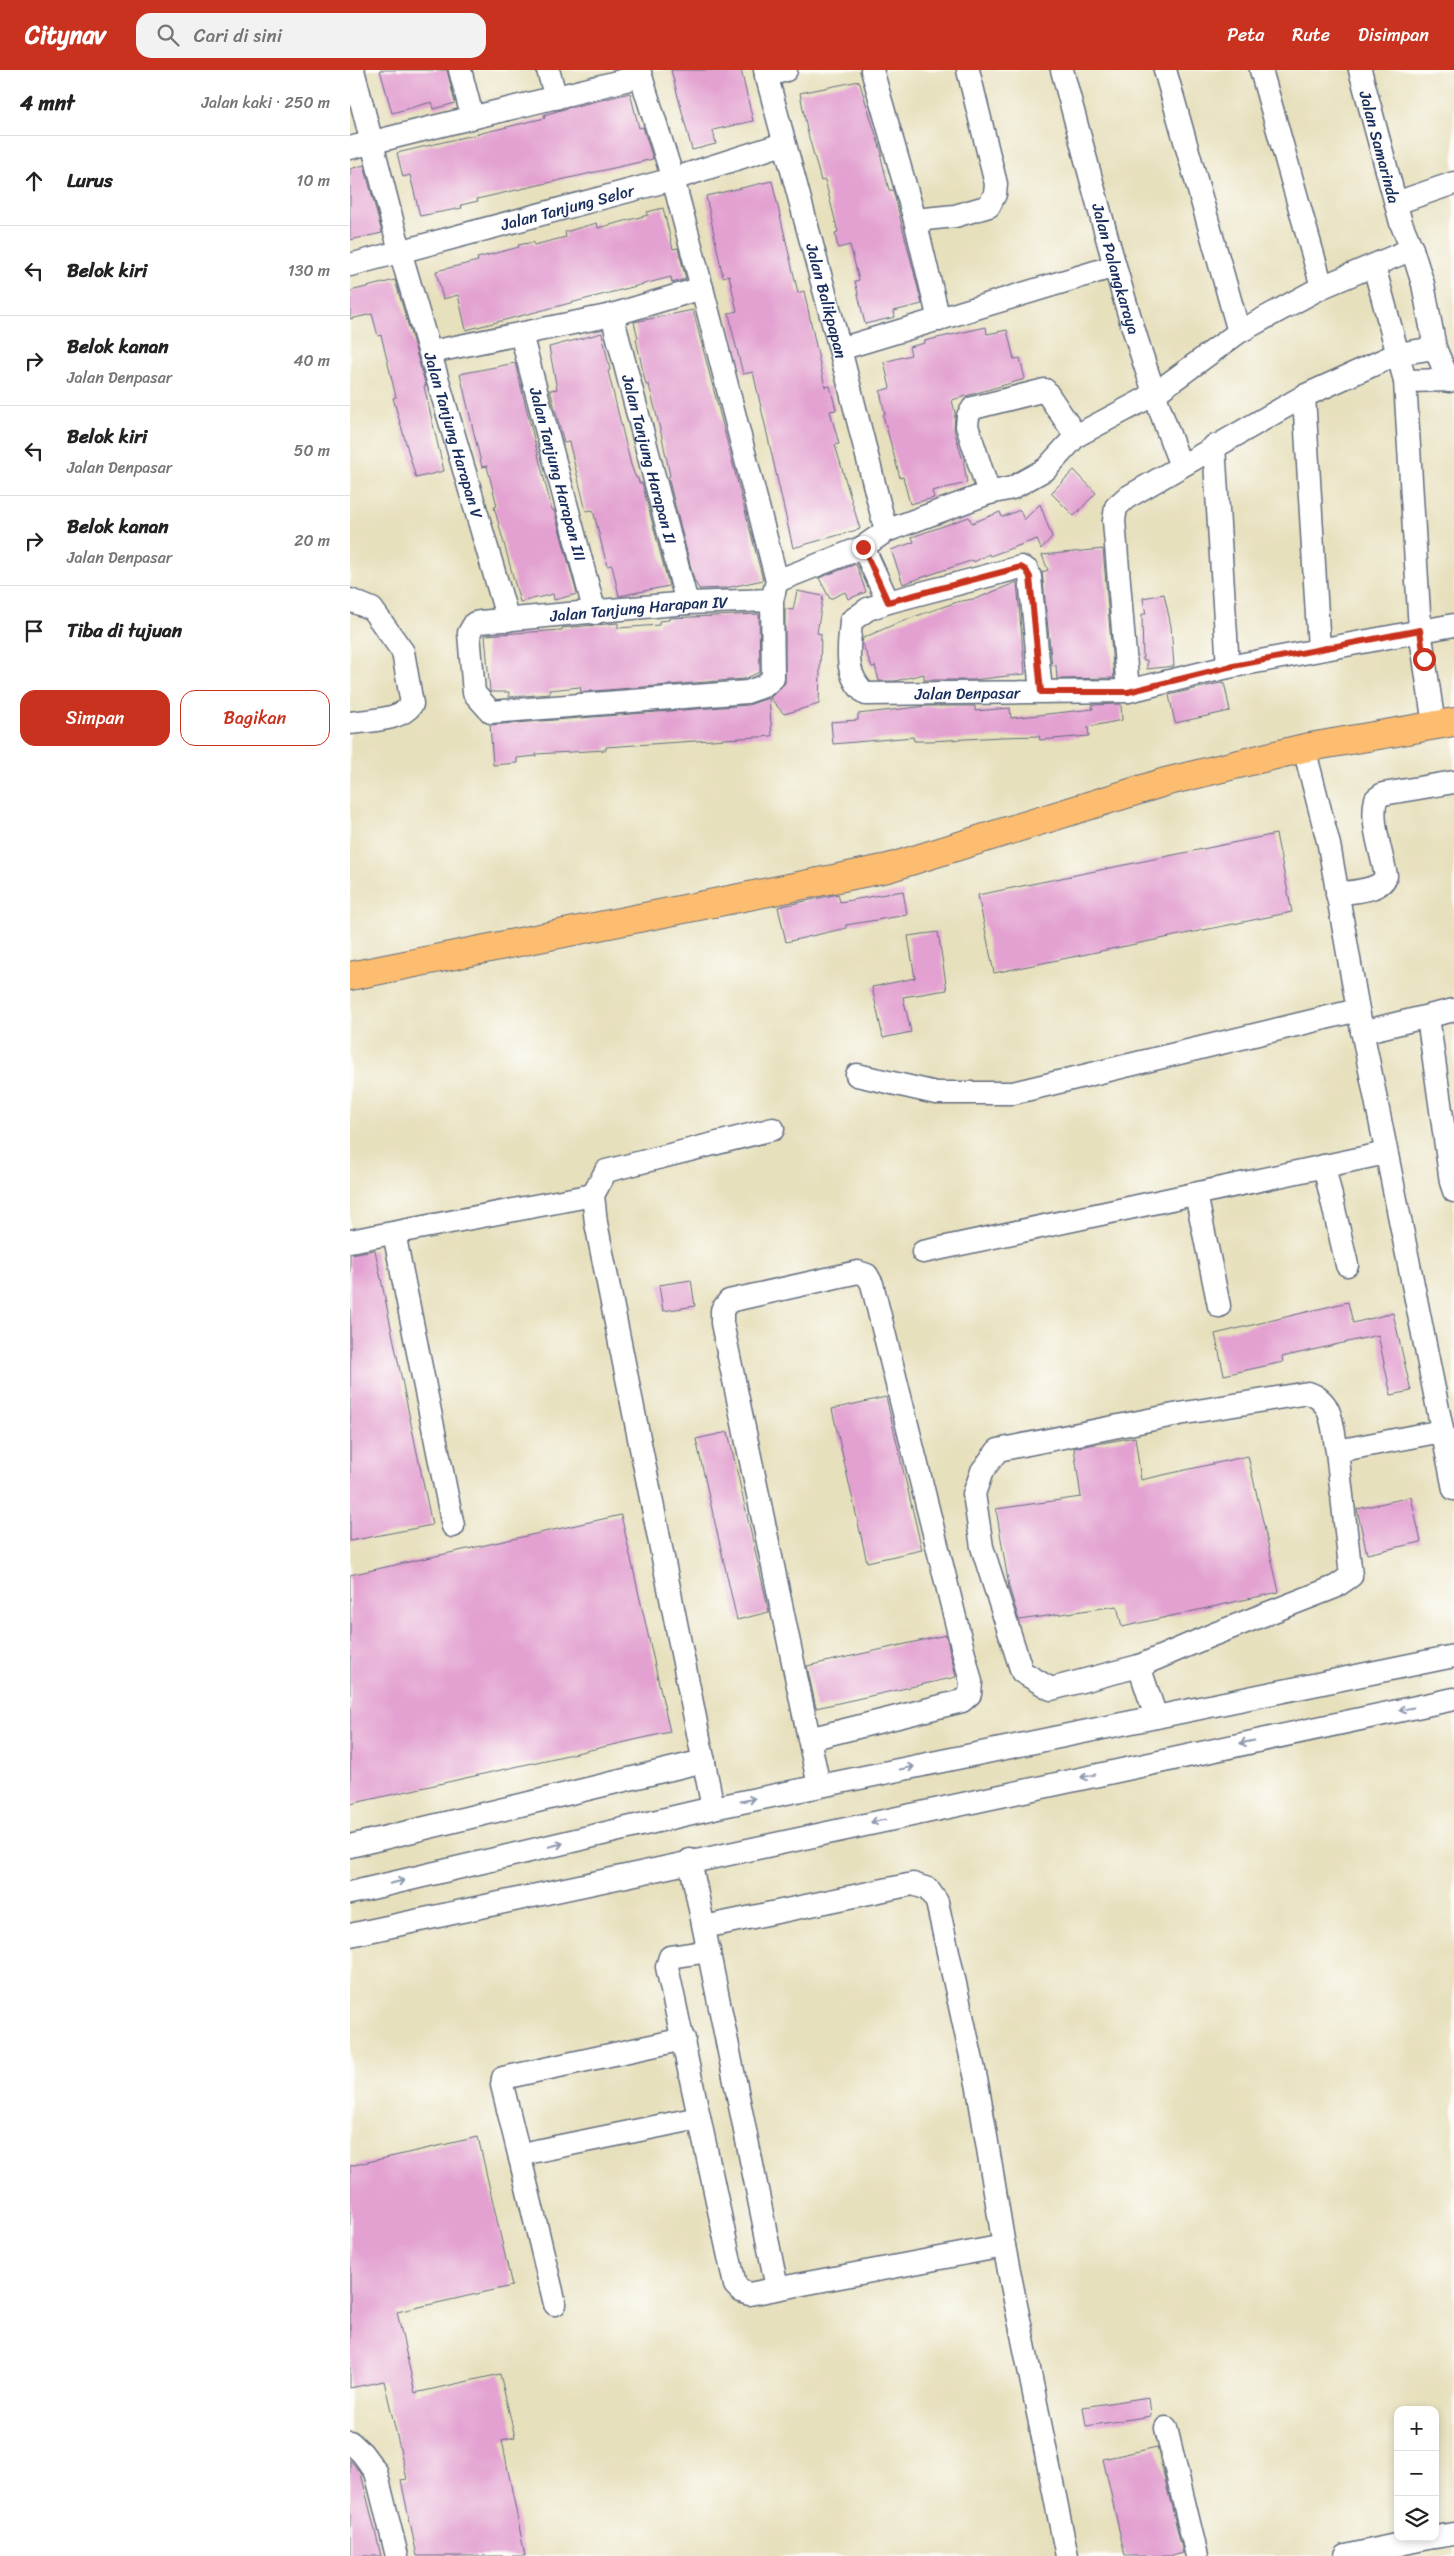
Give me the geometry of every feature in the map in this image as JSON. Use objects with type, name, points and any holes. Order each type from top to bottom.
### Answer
[{"type":"main road","points":[[350,976],[888,868],[1165,782],[1304,748],[1444,724]]},
{"type":"street","name":"Jalan Tanjung Harapan V","points":[[353,70],[400,251],[508,620]]},
{"type":"street","points":[[460,70],[472,116]]},
{"type":"street","points":[[548,70],[556,98]]},
{"type":"street","points":[[872,70],[915,220],[939,320]]},
{"type":"street","points":[[915,220],[955,216],[989,206],[995,194],[996,184],[968,70]]},
{"type":"street","name":"Jalan Palangkaraya","points":[[1062,70],[1115,266],[1153,395],[1181,466]]},
{"type":"street","points":[[1165,70],[1239,332]]},
{"type":"street","points":[[1261,70],[1322,287]]},
{"type":"street","name":"Jalan Samarinda","points":[[1360,70],[1398,213],[1423,284],[1435,348],[1451,380]]},
{"type":"street","name":"Jalan Balikpapan","points":[[772,72],[783,144],[840,349],[886,531]]},
{"type":"street","points":[[350,148],[472,116],[556,98],[640,73],[702,288],[774,590]]},
{"type":"street","name":"Jalan Tanjung Selor","points":[[350,264],[672,179],[783,144]]},
{"type":"street","points":[[1398,213],[1454,183]]},
{"type":"street","name":"Jalan Tanjung Harapan IV","points":[[774,590],[773,678],[756,690],[490,712],[474,694],[468,633],[475,623],[486,620],[595,613],[687,603],[774,590],[863,547],[886,531],[989,493],[1012,488],[1046,469],[1076,436],[1153,395],[1239,332],[1322,287],[1412,249]]},
{"type":"street","points":[[840,349],[1115,266]]},
{"type":"street","points":[[1374,266],[1405,381],[1420,630],[1430,695],[1444,724]]},
{"type":"street","points":[[431,352],[612,315],[702,288]]},
{"type":"street","name":"Jalan Tanjung Harapan II","points":[[612,315],[687,603]]},
{"type":"street","name":"Jalan Tanjung Harapan III","points":[[521,334],[595,613]]},
{"type":"street","points":[[1128,692],[1114,521],[1116,507],[1126,498],[1214,446],[1304,396],[1397,354],[1435,348]]},
{"type":"street","points":[[1405,381],[1451,380]]},
{"type":"street","points":[[989,493],[967,426],[972,408],[1045,390],[1076,436]]},
{"type":"street","points":[[1304,396],[1319,649]]},
{"type":"street","points":[[1214,446],[1228,667]]},
{"type":"street","points":[[863,547],[888,602]]},
{"type":"street","name":"Jalan Denpasar","points":[[1021,567],[1026,570],[1030,577],[1041,692],[866,694],[854,681],[848,662],[851,621],[868,609],[888,602],[1021,567]]},
{"type":"street","points":[[350,600],[372,609],[403,652],[412,704],[407,711],[398,715],[350,723]]},
{"type":"street","points":[[1041,692],[1128,692],[1228,667],[1454,625]]},
{"type":"street","points":[[1304,748],[1329,845],[1362,1032],[1447,1440],[1454,1489]]},
{"type":"street","points":[[1337,894],[1376,887],[1384,882],[1386,876],[1377,830],[1374,805],[1376,799],[1383,794],[1454,782]]},
{"type":"street","points":[[858,1075],[936,1093],[1013,1093],[1358,1010]]},
{"type":"street","points":[[1362,1032],[1454,1010]]},
{"type":"street","points":[[1428,1016],[1451,1182],[1454,1191]]},
{"type":"street","points":[[714,1808],[596,1223],[593,1195],[606,1171],[773,1129]]},
{"type":"street","points":[[923,1252],[1386,1153]]},
{"type":"street","points":[[1324,1166],[1347,1265]]},
{"type":"street","points":[[1196,1194],[1219,1306]]},
{"type":"street","points":[[350,1241],[593,1195]]},
{"type":"street","points":[[394,1233],[453,1526]]},
{"type":"street","points":[[809,1739],[962,1702],[970,1694],[971,1688],[872,1284],[867,1275],[858,1272],[729,1301],[722,1310],[722,1323],[809,1739],[819,1786]]},
{"type":"street","points":[[1308,1393],[1318,1396],[1327,1404],[1337,1452],[1350,1576],[1335,1587],[1139,1666],[1051,1689],[1022,1672],[982,1547],[974,1494],[982,1471],[998,1450],[1179,1414],[1308,1393]]},
{"type":"street","points":[[1337,1452],[1447,1440]]},
{"type":"street","points":[[350,1893],[714,1808],[1454,1656]]},
{"type":"street","points":[[1139,1666],[1156,1717]]},
{"type":"street","points":[[350,1934],[690,1860],[1454,1699]]},
{"type":"street","points":[[350,1846],[704,1761]]},
{"type":"street","points":[[690,1860],[777,2288]]},
{"type":"street","points":[[704,1927],[913,1884],[928,1889],[937,1902],[978,2088],[1004,2246],[1067,2556]]},
{"type":"street","points":[[709,1951],[670,1958],[667,1961],[735,2285],[741,2291],[748,2294],[1004,2246]]},
{"type":"street","points":[[555,2304],[502,2085],[503,2078],[684,2039]]},
{"type":"street","points":[[520,2158],[531,2152],[699,2118]]},
{"type":"street","points":[[1166,2428],[1196,2556]]},
{"type":"street","points":[[350,2442],[362,2453],[376,2472],[396,2556]]},
{"type":"street","points":[[1346,2556],[1431,2542],[1454,2534]]},
{"type":"building","points":[[380,70],[447,70],[455,103],[434,109],[432,102],[392,113]]},
{"type":"building","points":[[671,70],[741,70],[753,121],[713,130],[716,144],[692,150]]},
{"type":"building","points":[[859,81],[882,154],[881,157],[889,190],[893,190],[922,304],[894,311],[895,317],[865,324],[855,281],[859,280],[850,245],[838,248],[835,233],[838,232],[825,180],[821,181],[807,130],[800,93]]},
{"type":"building","points":[[630,93],[639,128],[643,127],[653,159],[477,199],[478,201],[461,205],[462,208],[420,216],[410,175],[403,177],[397,153],[545,118],[544,115],[564,109]]},
{"type":"building","points":[[364,165],[382,233],[350,240],[350,169]]},
{"type":"building","points":[[772,181],[798,293],[804,291],[825,387],[830,386],[836,410],[830,411],[839,444],[835,445],[860,529],[793,548],[753,372],[743,374],[732,330],[729,313],[737,311],[729,275],[723,277],[706,196]]},
{"type":"building","points":[[663,208],[673,249],[678,248],[686,279],[672,283],[671,277],[466,330],[458,295],[443,299],[436,271],[478,261],[477,258],[519,247],[518,245],[534,242],[534,245],[566,237],[565,232],[582,227],[597,223],[598,228],[648,215],[647,212]]},
{"type":"building","points":[[395,280],[426,386],[424,386],[444,471],[416,478],[393,398],[396,397],[381,335],[378,336],[372,314],[350,319],[350,291]]},
{"type":"building","points":[[693,310],[763,580],[726,588],[699,589],[694,580],[668,477],[670,476],[662,437],[649,385],[646,385],[636,339],[638,338],[634,322]]},
{"type":"building","points":[[986,327],[987,334],[1007,330],[1014,359],[1020,358],[1025,379],[952,400],[955,413],[954,430],[964,464],[967,483],[932,491],[934,498],[910,504],[903,477],[900,478],[883,415],[885,414],[880,391],[890,388],[884,362],[911,355],[909,347],[925,343],[924,341]]},
{"type":"building","points":[[602,333],[610,370],[608,371],[631,465],[639,483],[642,483],[669,586],[619,596],[612,565],[607,566],[593,510],[586,511],[569,442],[564,443],[550,390],[557,389],[549,347]]},
{"type":"building","points":[[515,363],[552,510],[554,510],[577,594],[554,600],[553,594],[520,602],[494,507],[497,506],[487,466],[482,467],[460,374]]},
{"type":"building","points":[[1074,470],[1096,493],[1074,516],[1051,493]]},
{"type":"building","points":[[1040,504],[1052,537],[1041,549],[1037,539],[990,556],[989,554],[974,562],[973,560],[903,584],[891,550],[914,542],[912,537],[969,517],[972,523],[1000,512],[1002,517],[1020,510],[1024,520]]},
{"type":"building","points":[[1103,549],[1114,678],[1057,679],[1056,665],[1052,666],[1042,572],[1048,570],[1042,555]]},
{"type":"building","points":[[856,564],[866,592],[848,599],[845,592],[830,599],[819,578]]},
{"type":"building","points":[[1017,582],[1025,674],[973,680],[924,680],[924,674],[895,681],[879,681],[875,666],[872,667],[862,643],[863,638],[902,621],[957,602],[978,598]]},
{"type":"building","points":[[797,591],[823,596],[817,633],[821,634],[819,704],[784,714],[770,698],[785,683],[785,609],[793,610]]},
{"type":"building","points":[[1164,594],[1171,626],[1174,666],[1147,669],[1147,660],[1143,660],[1142,614],[1146,614],[1143,598]]},
{"type":"building","points":[[759,614],[760,672],[744,679],[581,692],[580,687],[549,690],[550,694],[509,697],[509,692],[490,692],[485,635],[562,630],[562,628],[618,623],[618,628],[659,625],[659,621],[669,620],[669,618]]},
{"type":"building","points":[[1224,682],[1230,711],[1175,723],[1169,695]]},
{"type":"building","points":[[769,698],[772,736],[606,747],[606,750],[536,754],[536,756],[517,758],[517,763],[493,765],[490,725],[748,705]]},
{"type":"building","points":[[1121,704],[1122,720],[1088,727],[1089,736],[1040,740],[1039,736],[931,741],[914,741],[913,737],[833,744],[831,722],[858,720],[858,714],[927,706],[975,706],[975,711],[1010,708],[1011,718],[1093,709],[1092,705]]},
{"type":"building","points":[[1276,834],[1292,912],[994,973],[978,895]]},
{"type":"building","points":[[903,891],[907,915],[846,925],[846,928],[786,942],[778,907],[838,894],[840,902]]},
{"type":"building","points":[[938,932],[947,990],[903,997],[911,1032],[883,1038],[872,987],[915,978],[908,936]]},
{"type":"building","points":[[375,1250],[432,1525],[350,1541],[350,1254]]},
{"type":"building","points":[[691,1280],[695,1306],[663,1311],[659,1285]]},
{"type":"building","points":[[1348,1302],[1353,1323],[1393,1313],[1411,1391],[1391,1395],[1378,1335],[1282,1357],[1283,1362],[1224,1375],[1215,1334]]},
{"type":"building","points":[[886,1397],[922,1550],[867,1562],[832,1409]]},
{"type":"building","points":[[728,1432],[769,1612],[737,1620],[696,1439]]},
{"type":"building","points":[[1135,1437],[1141,1480],[1248,1456],[1279,1592],[1122,1627],[1117,1606],[1019,1620],[1009,1587],[996,1509],[1081,1497],[1074,1448]]},
{"type":"building","points":[[1411,1497],[1421,1542],[1367,1554],[1357,1509]]},
{"type":"building","points":[[621,1515],[670,1732],[350,1804],[350,1575]]},
{"type":"building","points":[[946,1635],[956,1677],[816,1708],[807,1666]]},
{"type":"building","points":[[478,2137],[512,2286],[397,2312],[415,2393],[500,2374],[515,2437],[502,2440],[525,2556],[417,2556],[401,2480],[407,2479],[384,2381],[350,2388],[350,2166]]},
{"type":"building","points":[[1149,2397],[1151,2416],[1086,2426],[1083,2407]]},
{"type":"building","points":[[1157,2447],[1183,2553],[1172,2556],[1125,2556],[1103,2459]]},
{"type":"building","points":[[350,2460],[361,2473],[381,2556],[350,2556]]},
{"type":"route","points":[[863,547],[888,602],[1021,567],[1026,570],[1030,577],[1041,692],[1128,692],[1228,667],[1420,630],[1424,659]]}]
